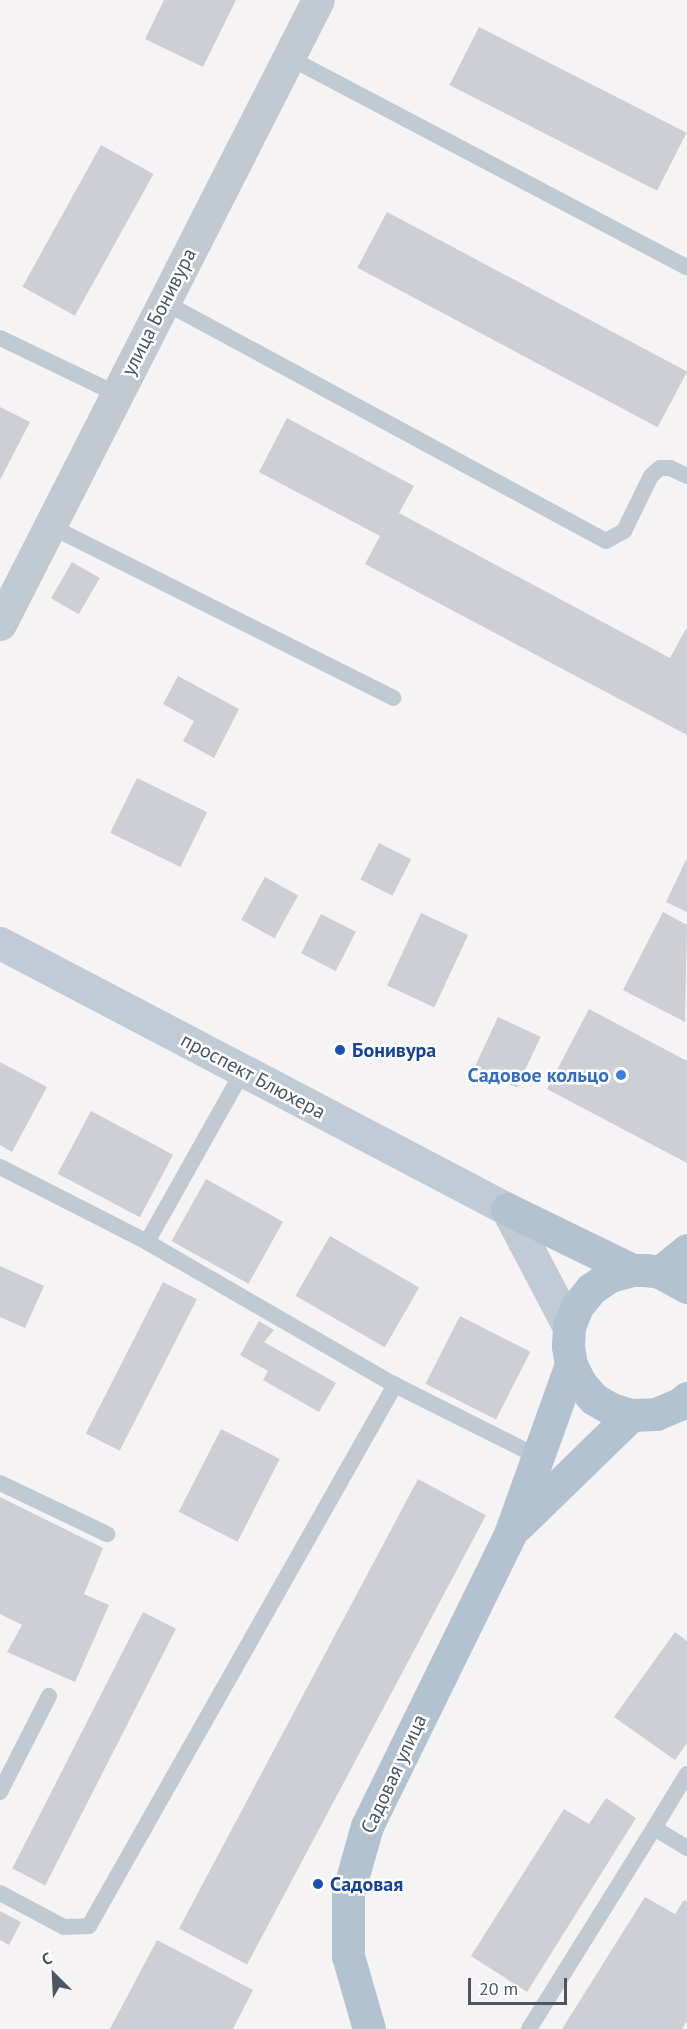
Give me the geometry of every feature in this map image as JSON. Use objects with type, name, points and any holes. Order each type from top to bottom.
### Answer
[{"type":"main road","points":[[507,1209],[660,1276]]},
{"type":"main road","points":[[684,1402],[656,1414],[631,1415],[611,1409],[594,1399],[580,1383],[571,1365],[568,1346],[569,1327],[577,1306],[591,1289],[610,1276],[660,1276],[687,1250]]},
{"type":"main road","points":[[510,1534],[571,1365]]},
{"type":"main road","points":[[510,1534],[631,1415]]},
{"type":"main road","name":"Садовая улица","points":[[369,2029],[348,1956],[348,1893],[367,1826],[510,1534]]},
{"type":"street","name":"улица Бонивура","points":[[0,624],[318,0]]},
{"type":"street","name":"проспект Блюхера","points":[[0,943],[507,1209]]},
{"type":"street","points":[[507,1209],[569,1327]]},
{"type":"lane","points":[[288,57],[687,267]]},
{"type":"lane","points":[[164,302],[606,540],[624,531],[651,476],[660,468],[670,468],[687,476]]},
{"type":"lane","points":[[0,338],[117,393]]},
{"type":"lane","points":[[50,526],[393,698]]},
{"type":"lane","points":[[147,1242],[243,1071]]},
{"type":"lane","points":[[0,1167],[147,1242],[395,1384],[539,1457]]},
{"type":"lane","points":[[0,1893],[64,1927],[88,1926],[395,1384]]},
{"type":"lane","points":[[0,1484],[107,1534]]},
{"type":"lane","points":[[0,1792],[49,1696]]},
{"type":"lane","points":[[529,2029],[687,1774]]},
{"type":"lane","points":[[654,1828],[687,1848]]},
{"type":"building","points":[[164,0],[236,0],[203,67],[145,39]]},
{"type":"building","points":[[479,27],[687,133],[657,191],[449,85]]},
{"type":"building","points":[[101,145],[153,174],[75,316],[22,287]]},
{"type":"building","points":[[387,212],[687,372],[658,427],[357,268]]},
{"type":"building","points":[[0,407],[30,422],[0,480]]},
{"type":"building","points":[[287,418],[414,486],[399,513],[670,658],[687,627],[687,735],[365,564],[380,536],[259,472]]},
{"type":"building","points":[[72,562],[100,578],[79,614],[51,598]]},
{"type":"building","points":[[178,676],[239,709],[214,758],[183,741],[194,721],[163,704]]},
{"type":"building","points":[[137,778],[207,812],[180,867],[110,833]]},
{"type":"building","points":[[379,843],[411,859],[392,896],[360,880]]},
{"type":"building","points":[[687,858],[687,912],[666,902]]},
{"type":"building","points":[[265,877],[298,895],[274,938],[241,920]]},
{"type":"building","points":[[663,912],[687,925],[685,1022],[623,990]]},
{"type":"building","points":[[421,913],[468,935],[434,1007],[387,986]]},
{"type":"building","points":[[321,914],[356,932],[336,971],[301,953]]},
{"type":"building","name":"Садовое кольцо","points":[[589,1009],[687,1061],[687,1163],[547,1089]]},
{"type":"building","points":[[498,1017],[541,1037],[517,1088],[474,1068]]},
{"type":"building","points":[[0,1062],[47,1087],[12,1152],[0,1145]]},
{"type":"building","points":[[91,1111],[173,1155],[140,1217],[58,1174]]},
{"type":"building","points":[[206,1179],[283,1222],[249,1284],[172,1241]]},
{"type":"building","points":[[330,1236],[419,1288],[385,1347],[296,1296]]},
{"type":"building","points":[[0,1266],[44,1286],[25,1328],[0,1317]]},
{"type":"building","points":[[163,1282],[197,1299],[120,1451],[86,1433]]},
{"type":"building","points":[[460,1316],[530,1352],[496,1420],[425,1384]]},
{"type":"building","points":[[259,1321],[274,1330],[264,1342],[336,1383],[319,1412],[263,1380],[268,1371],[240,1355]]},
{"type":"building","points":[[221,1429],[280,1459],[238,1542],[179,1512]]},
{"type":"building","points":[[418,1479],[486,1515],[247,1965],[179,1928]]},
{"type":"building","points":[[0,1497],[103,1548],[84,1594],[109,1605],[75,1682],[7,1652],[22,1625],[0,1614]]},
{"type":"building","points":[[143,1612],[176,1629],[45,1885],[12,1869]]},
{"type":"building","points":[[675,1632],[687,1641],[687,1743],[675,1760],[614,1717]]},
{"type":"building","points":[[606,1798],[636,1818],[527,1992],[471,1956],[564,1809],[589,1824]]},
{"type":"building","points":[[645,1897],[675,1914],[684,1900],[687,1902],[687,2021],[682,2029],[562,2029]]},
{"type":"building","points":[[0,1911],[21,1922],[9,1945],[0,1940]]},
{"type":"building","points":[[157,1940],[253,1990],[233,2029],[110,2029]]},
{"type":"place","name":"Бонивура","points":[[340,1050]]},
{"type":"place","name":"Садовое кольцо","points":[[621,1075]]},
{"type":"place","name":"Садовая","points":[[318,1884]]}]
